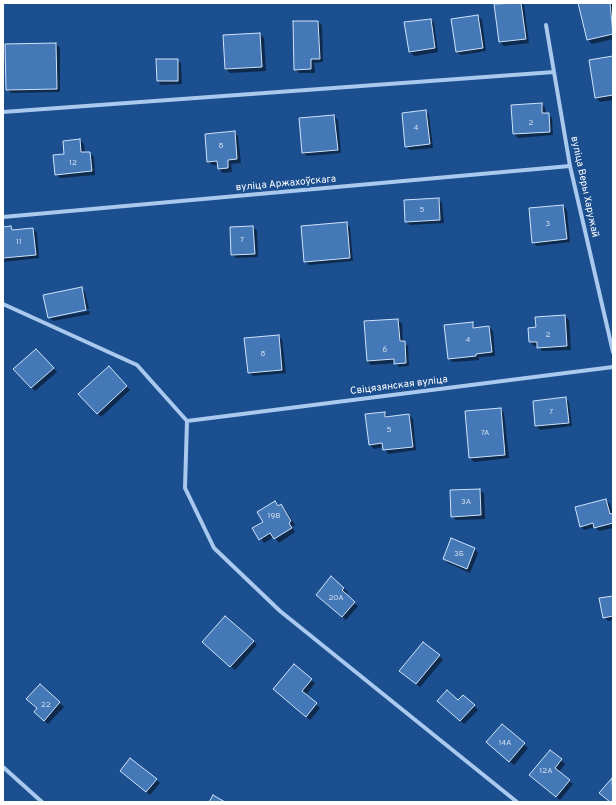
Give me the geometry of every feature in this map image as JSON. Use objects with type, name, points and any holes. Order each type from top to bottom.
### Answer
[{"type":"street","name":"вуліца Веры Харужай","points":[[546,25],[570,166],[613,352]]},
{"type":"street","points":[[3,112],[554,72]]},
{"type":"street","name":"вуліца Аржахоўскага","points":[[3,217],[570,166]]},
{"type":"street","points":[[3,304],[138,365],[187,421],[185,488],[214,548],[280,611],[517,802]]},
{"type":"street","name":"Свіцязянская вуліца","points":[[187,421],[613,367]]},
{"type":"street","points":[[3,767],[42,802]]},
{"type":"building","points":[[521,3],[526,39],[499,42],[494,4]]},
{"type":"building","points":[[578,3],[610,3],[613,34],[587,40]]},
{"type":"building","points":[[478,15],[483,48],[456,52],[451,19]]},
{"type":"building","points":[[431,19],[435,48],[409,52],[404,22]]},
{"type":"building","points":[[293,21],[318,21],[320,59],[311,59],[311,69],[294,70]]},
{"type":"building","points":[[260,33],[262,67],[225,69],[223,35]]},
{"type":"building","points":[[56,43],[57,89],[6,90],[5,44]]},
{"type":"building","points":[[613,56],[613,95],[595,98],[589,60]]},
{"type":"building","points":[[156,59],[178,59],[178,81],[157,81]]},
{"type":"building","points":[[542,103],[542,113],[549,113],[550,132],[513,134],[511,105]]},
{"type":"building","points":[[426,110],[430,144],[405,147],[402,113]]},
{"type":"building","points":[[334,115],[338,150],[302,153],[299,118]]},
{"type":"building","points":[[235,131],[237,159],[228,160],[228,168],[218,169],[217,161],[207,162],[205,134]]},
{"type":"building","points":[[80,139],[81,152],[90,152],[92,171],[55,175],[53,155],[64,154],[63,141]]},
{"type":"building","points":[[439,198],[440,220],[405,222],[404,200]]},
{"type":"building","points":[[563,205],[567,239],[532,243],[529,208]]},
{"type":"building","points":[[347,222],[350,258],[304,262],[301,226]]},
{"type":"building","points":[[11,226],[12,230],[33,228],[36,255],[3,258],[3,227]]},
{"type":"building","points":[[253,226],[255,254],[231,255],[230,227]]},
{"type":"building","points":[[82,287],[86,310],[48,318],[43,295]]},
{"type":"building","points":[[565,315],[567,346],[537,348],[537,342],[529,342],[528,328],[536,327],[535,317]]},
{"type":"building","points":[[398,319],[400,341],[405,341],[406,363],[394,364],[394,359],[367,361],[364,321]]},
{"type":"building","points":[[473,322],[473,328],[489,326],[492,352],[476,354],[476,356],[448,359],[444,325]]},
{"type":"building","points":[[279,335],[282,370],[248,373],[244,338]]},
{"type":"building","points":[[36,349],[54,368],[31,388],[13,369]]},
{"type":"building","points":[[109,366],[127,386],[97,414],[78,394]]},
{"type":"building","points":[[566,397],[569,423],[535,426],[533,401]]},
{"type":"building","points":[[501,408],[505,455],[469,458],[465,411]]},
{"type":"building","points":[[385,412],[385,417],[409,414],[413,447],[383,450],[382,443],[369,445],[365,414]]},
{"type":"building","points":[[480,489],[481,515],[451,517],[450,490]]},
{"type":"building","points":[[606,499],[610,514],[613,513],[613,523],[594,528],[593,523],[580,527],[575,507]]},
{"type":"building","points":[[275,501],[278,506],[281,504],[291,521],[289,523],[292,528],[274,539],[270,533],[259,540],[252,528],[263,522],[257,512]]},
{"type":"building","points":[[451,538],[475,548],[467,569],[443,559]]},
{"type":"building","points":[[331,576],[344,588],[342,590],[355,602],[342,617],[316,595]]},
{"type":"building","points":[[613,596],[613,616],[603,618],[599,598]]},
{"type":"building","points":[[225,616],[254,641],[230,667],[202,642]]},
{"type":"building","points":[[423,642],[440,655],[416,684],[399,671]]},
{"type":"building","points":[[294,664],[312,679],[302,691],[317,703],[306,717],[273,689]]},
{"type":"building","points":[[40,684],[60,702],[44,721],[34,712],[37,708],[26,699]]},
{"type":"building","points":[[447,690],[458,700],[463,695],[475,705],[460,721],[437,701]]},
{"type":"building","points":[[502,724],[525,743],[509,762],[486,742]]},
{"type":"building","points":[[550,750],[562,759],[555,768],[570,780],[556,797],[529,775]]},
{"type":"building","points":[[130,758],[157,779],[146,792],[120,771]]},
{"type":"building","points":[[612,778],[613,802],[610,802],[599,793]]},
{"type":"building","points":[[213,795],[225,802],[209,802]]}]
